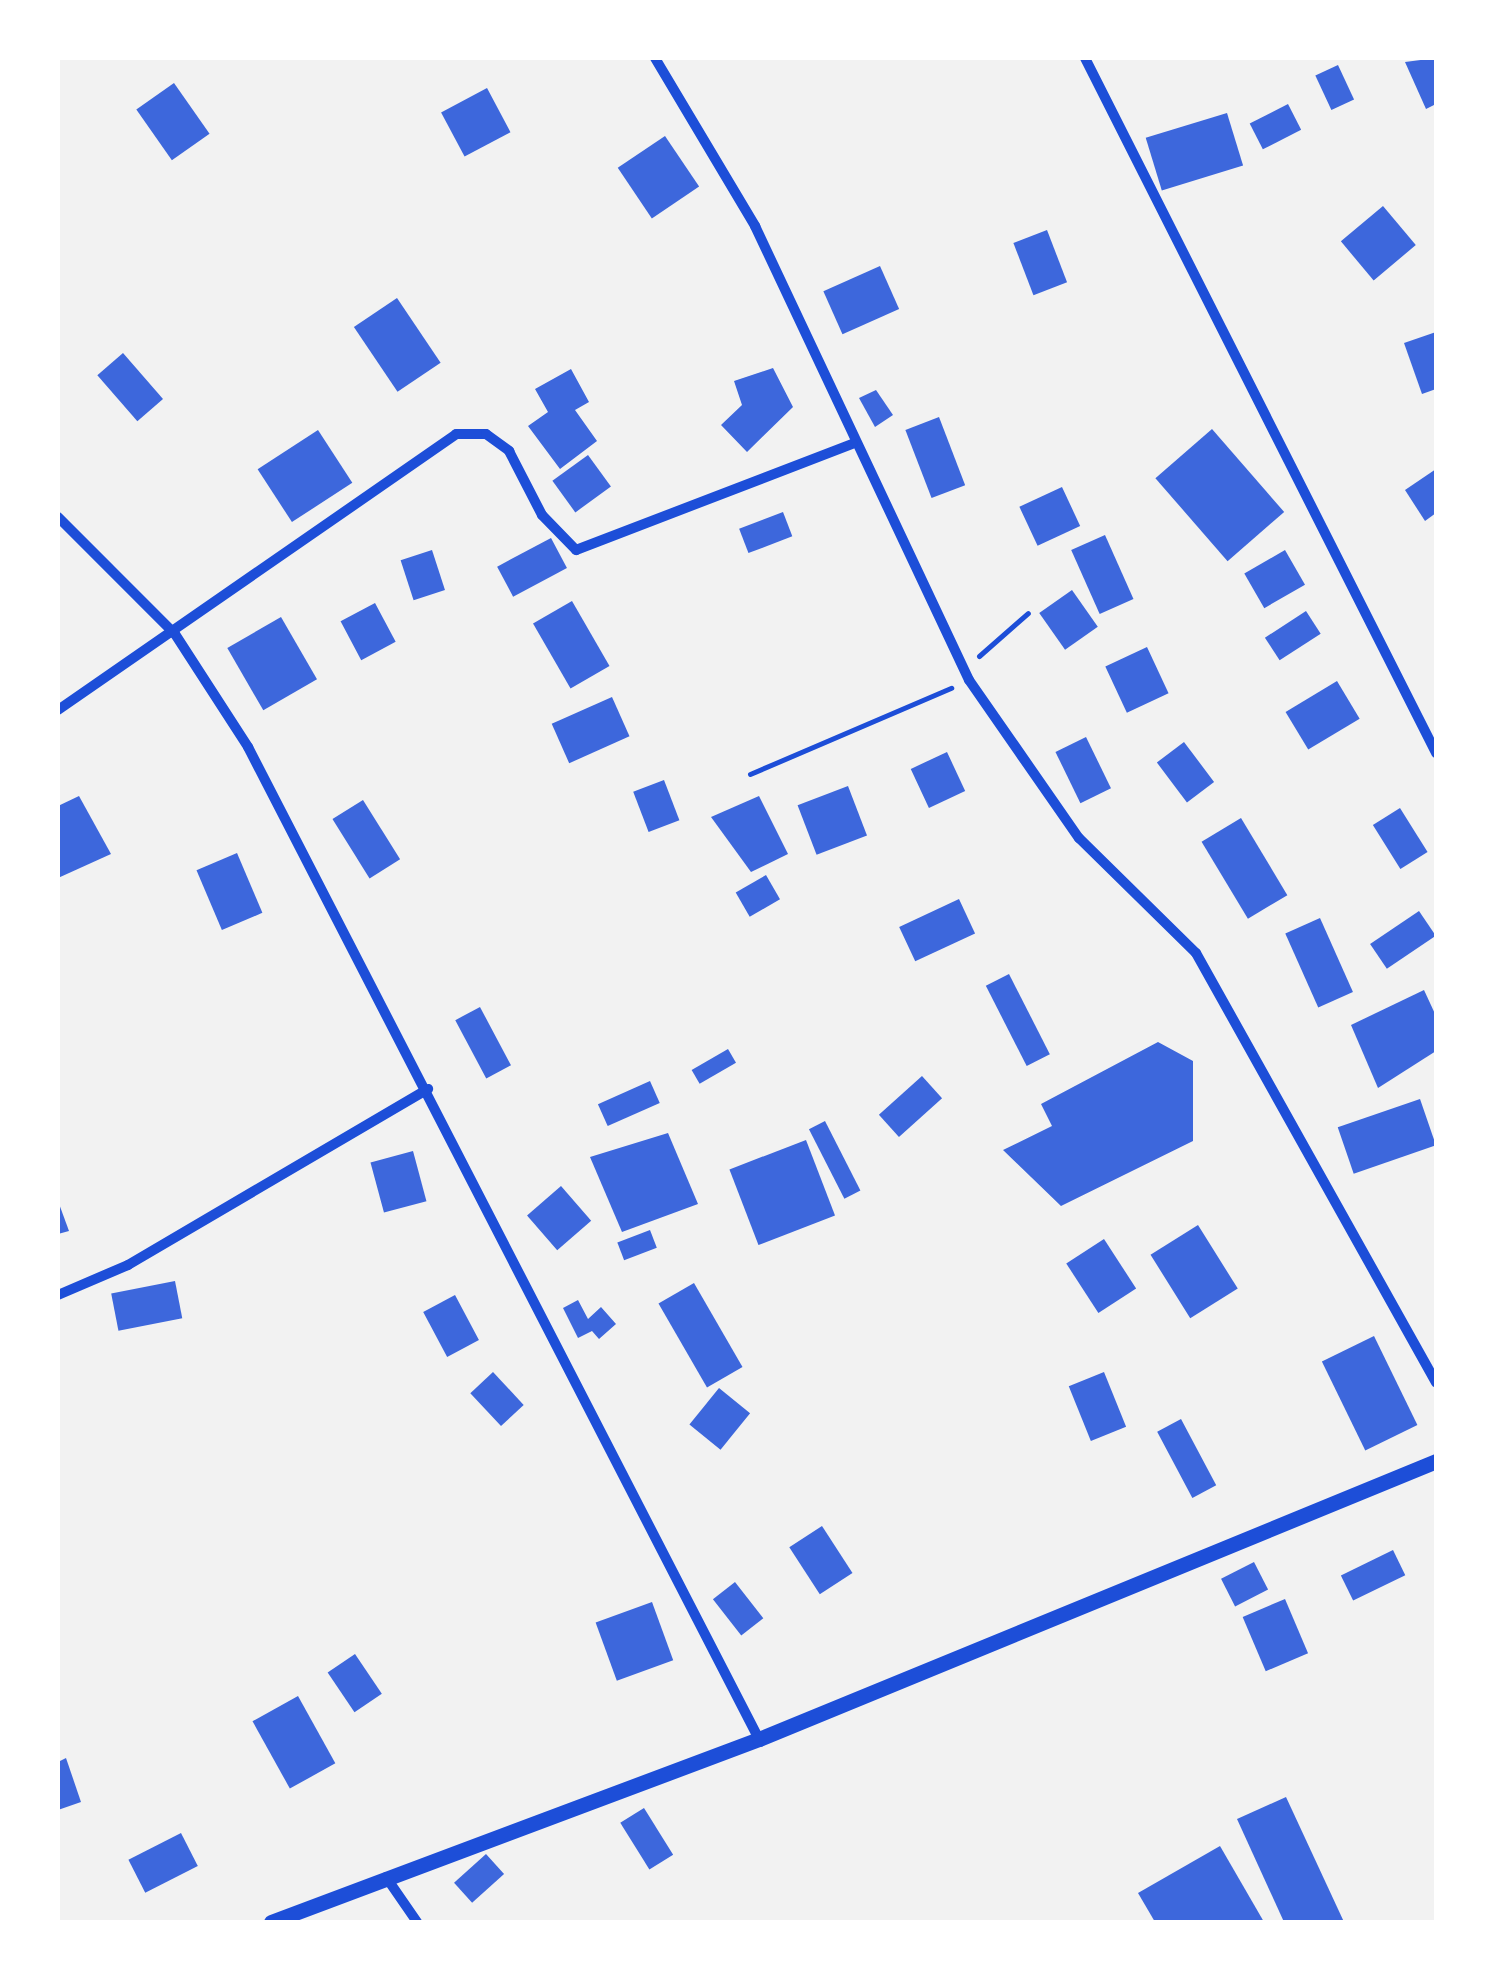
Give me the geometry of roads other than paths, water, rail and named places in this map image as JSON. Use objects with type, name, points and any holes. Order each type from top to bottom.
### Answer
[{"type":"street","points":[[655,58],[755,226],[852,444],[969,680],[1079,838],[1196,953],[1436,1383]]},
{"type":"street","points":[[1085,58],[1436,753]]},
{"type":"street","points":[[58,710],[175,634],[456,434],[486,434],[509,451],[542,515],[576,550],[852,444]]},
{"type":"street","points":[[58,517],[175,634],[248,747],[428,1089],[759,1739]]},
{"type":"street","points":[[58,1295],[128,1265],[428,1089]]},
{"type":"street","points":[[271,1922],[759,1739],[1436,1461]]},
{"type":"street","points":[[386,1877],[416,1922]]}]
